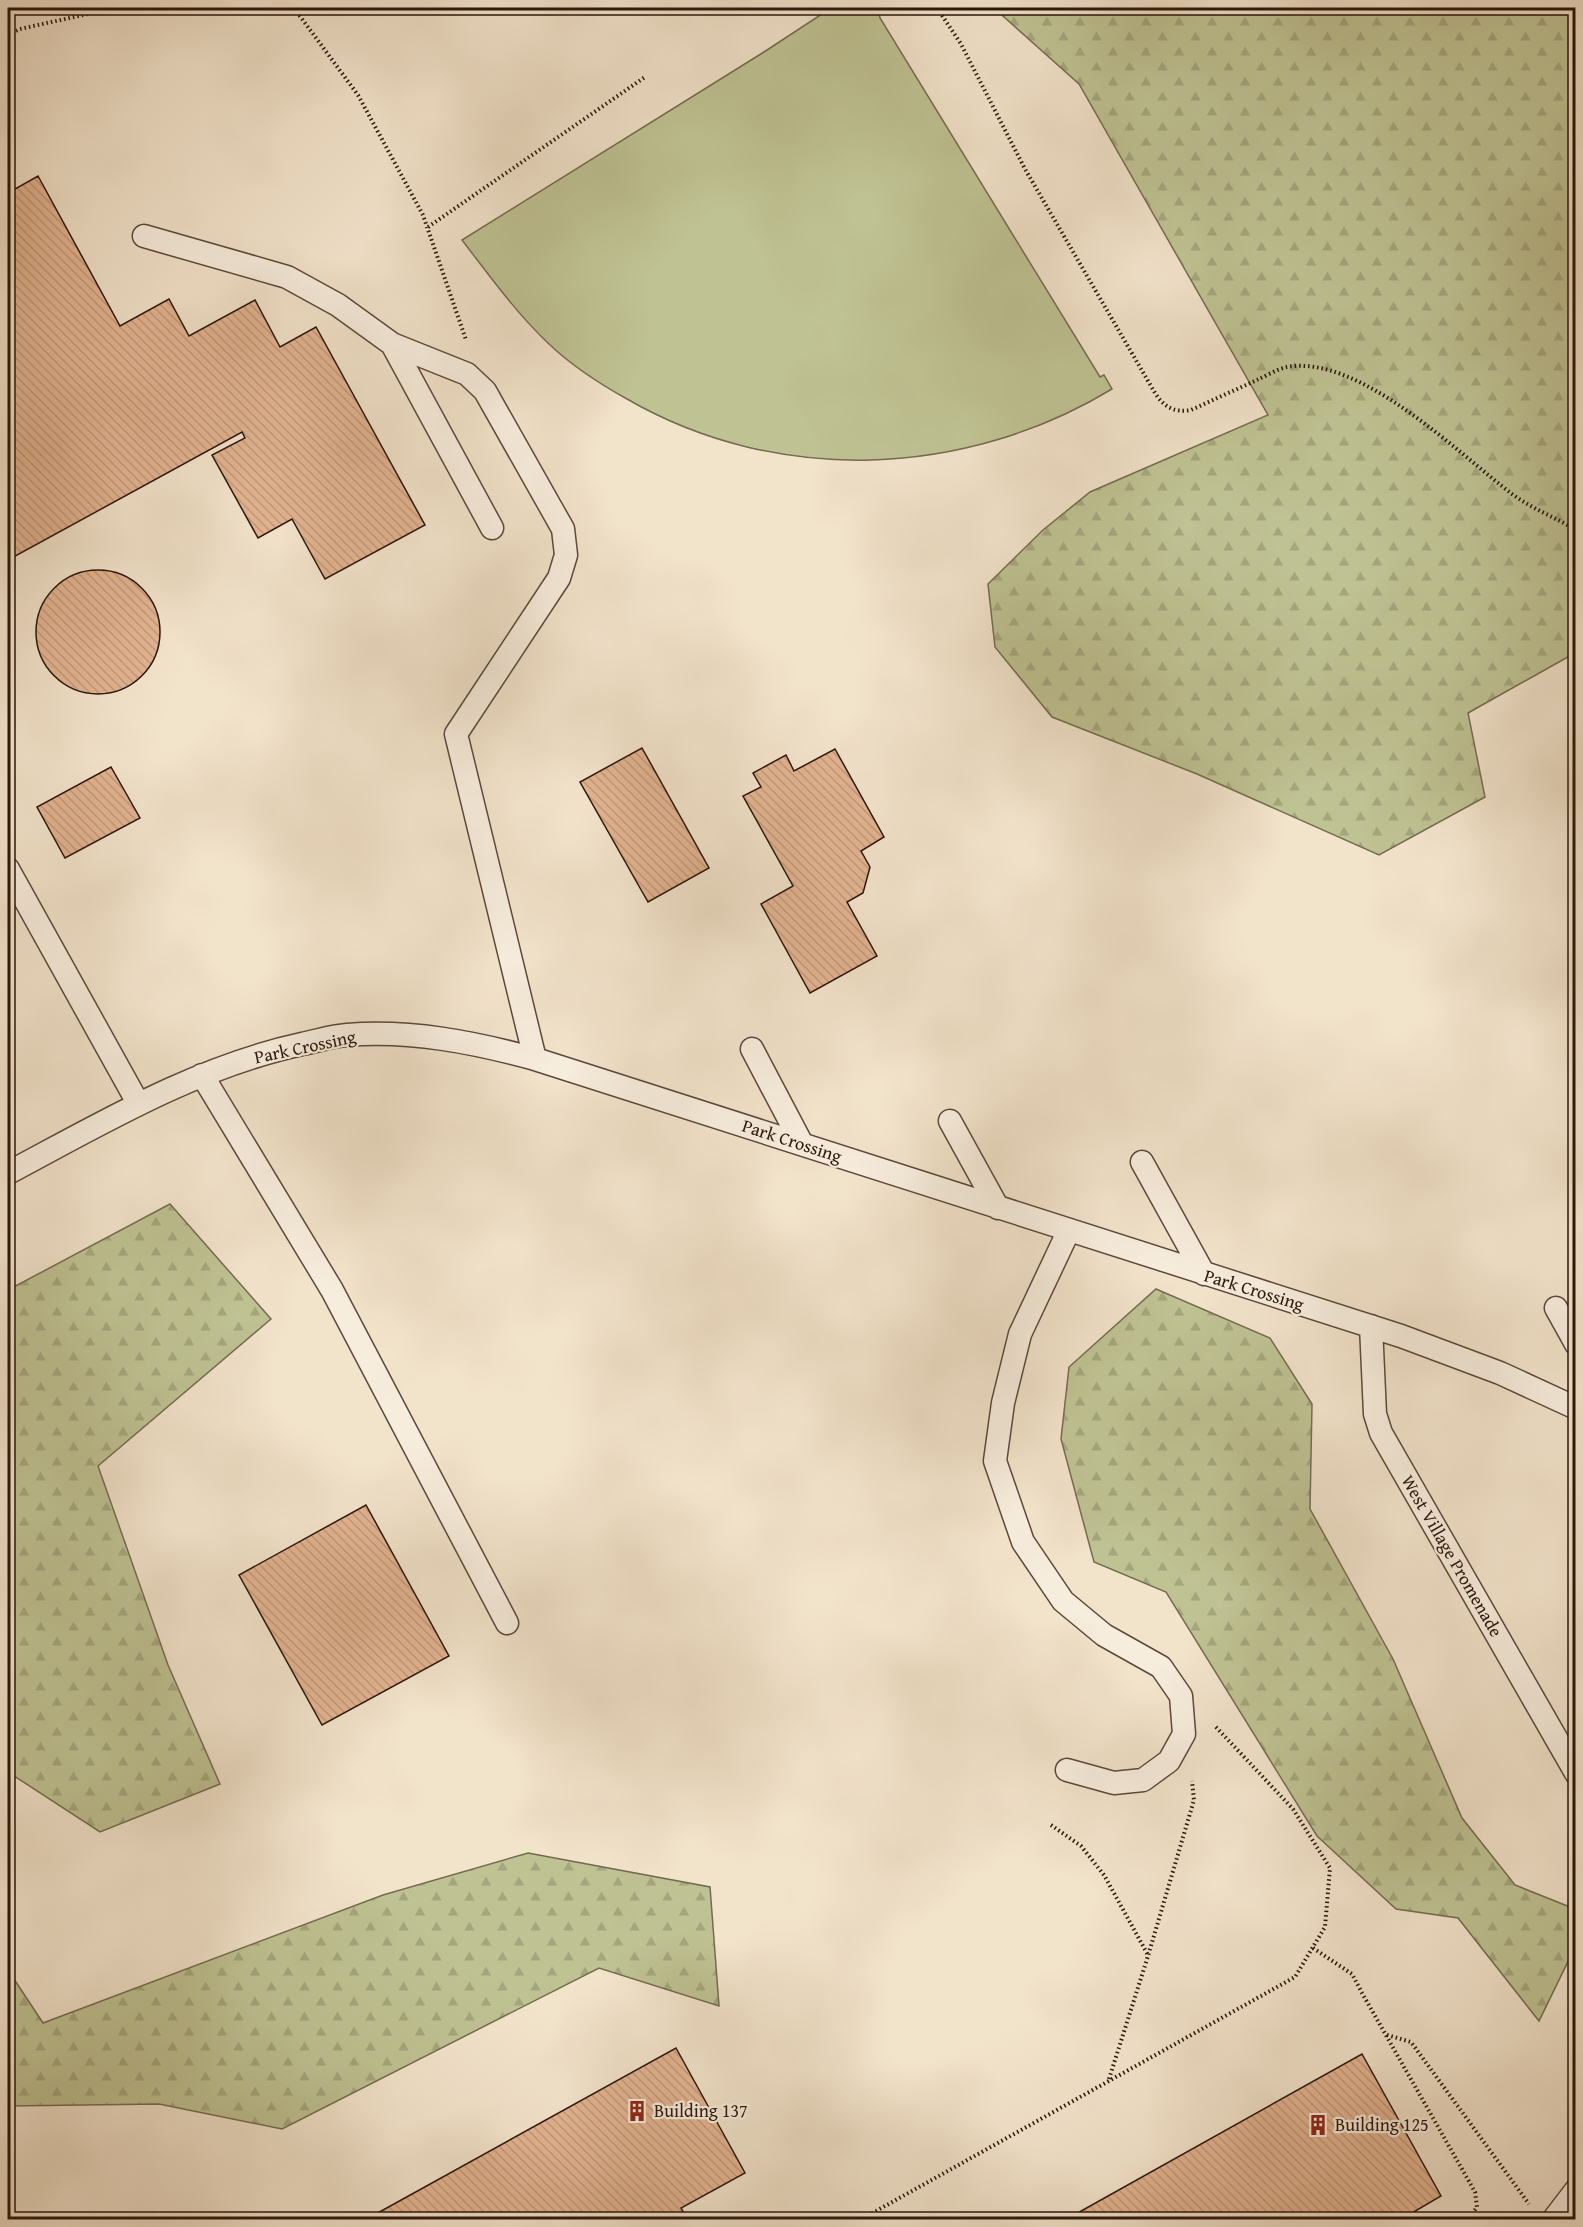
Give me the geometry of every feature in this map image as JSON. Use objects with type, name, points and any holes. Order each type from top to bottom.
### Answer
[{"type":"lane","points":[[144,236],[287,277],[338,305],[392,344],[467,374],[485,391],[563,529],[566,555],[559,578],[456,734],[535,1059]]},
{"type":"lane","points":[[392,344],[492,528]]},
{"type":"lane","points":[[8,869],[138,1103]]},
{"type":"lane","name":"Park Crossing","points":[[8,1173],[138,1103],[202,1075],[272,1051],[344,1035],[397,1034],[455,1040],[535,1059],[1371,1326],[1500,1373],[1575,1408]]},
{"type":"lane","points":[[752,1049],[802,1144]]},
{"type":"lane","points":[[202,1075],[332,1290],[507,1623]]},
{"type":"lane","points":[[950,1121],[998,1208]]},
{"type":"lane","points":[[1142,1162],[1204,1274]]},
{"type":"lane","points":[[1068,1770],[1114,1782],[1143,1780],[1169,1761],[1184,1734],[1181,1696],[1161,1667],[1104,1635],[1063,1601],[1023,1542],[995,1461],[1003,1404],[1020,1334],[1069,1230]]},
{"type":"lane","points":[[1556,1308],[1575,1344]]},
{"type":"lane","name":"West Village Promenade","points":[[1371,1326],[1375,1414],[1381,1433],[1575,1773]]},
{"type":"lane","points":[[1553,2220],[1575,2190]]},
{"type":"path","points":[[8,35],[20,29],[110,9],[125,8]]},
{"type":"path","points":[[294,8],[358,95],[423,215],[466,340]]},
{"type":"path","points":[[937,8],[961,44],[1025,169],[1155,393],[1165,406],[1182,411],[1191,410],[1285,367],[1308,366],[1336,373],[1367,386],[1408,412],[1514,495],[1575,530]]},
{"type":"path","points":[[428,227],[645,77]]},
{"type":"path","points":[[860,2220],[1295,1977],[1325,1927],[1330,1868],[1293,1809],[1210,1721]]},
{"type":"path","points":[[1109,2081],[1194,1800],[1191,1775]]},
{"type":"path","points":[[1051,1825],[1082,1846],[1104,1875],[1148,1956]]},
{"type":"path","points":[[1313,1948],[1352,1974],[1475,2192],[1477,2207],[1468,2220]]},
{"type":"path","points":[[1386,2034],[1411,2042],[1530,2205]]},
{"type":"path","points":[[1449,2213],[1452,2220]]},
{"type":"green space","points":[[831,8],[885,8],[879,14],[880,18],[1100,377],[1104,375],[1112,389],[1055,419],[995,440],[934,454],[871,460],[808,458],[746,447],[685,427],[627,399],[577,367],[525,320],[462,240]]},
{"type":"green space","points":[[994,8],[1575,8],[1575,653],[1468,713],[1485,797],[1379,855],[1197,774],[1052,717],[995,647],[988,584],[1043,530],[1090,492],[1268,415],[1079,84]]},
{"type":"green space","points":[[170,1204],[271,1319],[98,1466],[168,1665],[220,1784],[100,1832],[8,1772],[8,1290]]},
{"type":"green space","points":[[1156,1289],[1270,1338],[1312,1404],[1310,1509],[1393,1659],[1462,1818],[1515,1885],[1575,1909],[1575,1947],[1539,2021],[1458,1918],[1396,1909],[1317,1836],[1166,1592],[1094,1562],[1061,1439],[1069,1367]]},
{"type":"green space","points":[[528,1853],[710,1887],[719,2006],[599,1968],[282,2129],[159,2104],[8,2106],[8,1970],[43,2023],[383,1895]]},
{"type":"building","points":[[38,176],[120,326],[169,299],[189,336],[255,300],[280,347],[316,327],[425,525],[325,579],[292,519],[258,538],[212,455],[245,438],[242,432],[8,560],[8,193]]},
{"type":"building","points":[[98,570],[122,575],[142,588],[155,608],[160,632],[155,656],[142,676],[122,689],[98,694],[74,689],[54,676],[41,656],[36,632],[41,608],[54,588],[74,575]]},
{"type":"building","points":[[642,748],[709,868],[648,902],[580,782]]},
{"type":"building","points":[[835,749],[884,837],[861,851],[870,867],[863,893],[847,902],[877,956],[810,993],[761,904],[793,886],[743,796],[761,787],[753,773],[786,755],[794,771]]},
{"type":"building","points":[[111,767],[140,818],[65,858],[37,807]]},
{"type":"building","points":[[366,1505],[449,1656],[322,1725],[239,1575]]},
{"type":"building","name":"Building 137","points":[[676,2048],[745,2173],[681,2208],[688,2220],[365,2220]]},
{"type":"building","name":"Building 125","points":[[1362,2054],[1441,2196],[1400,2220],[1065,2220]]},
{"type":"place","name":"Building 137","points":[[637,2111]]},
{"type":"place","name":"Building 125","points":[[1318,2125]]}]
